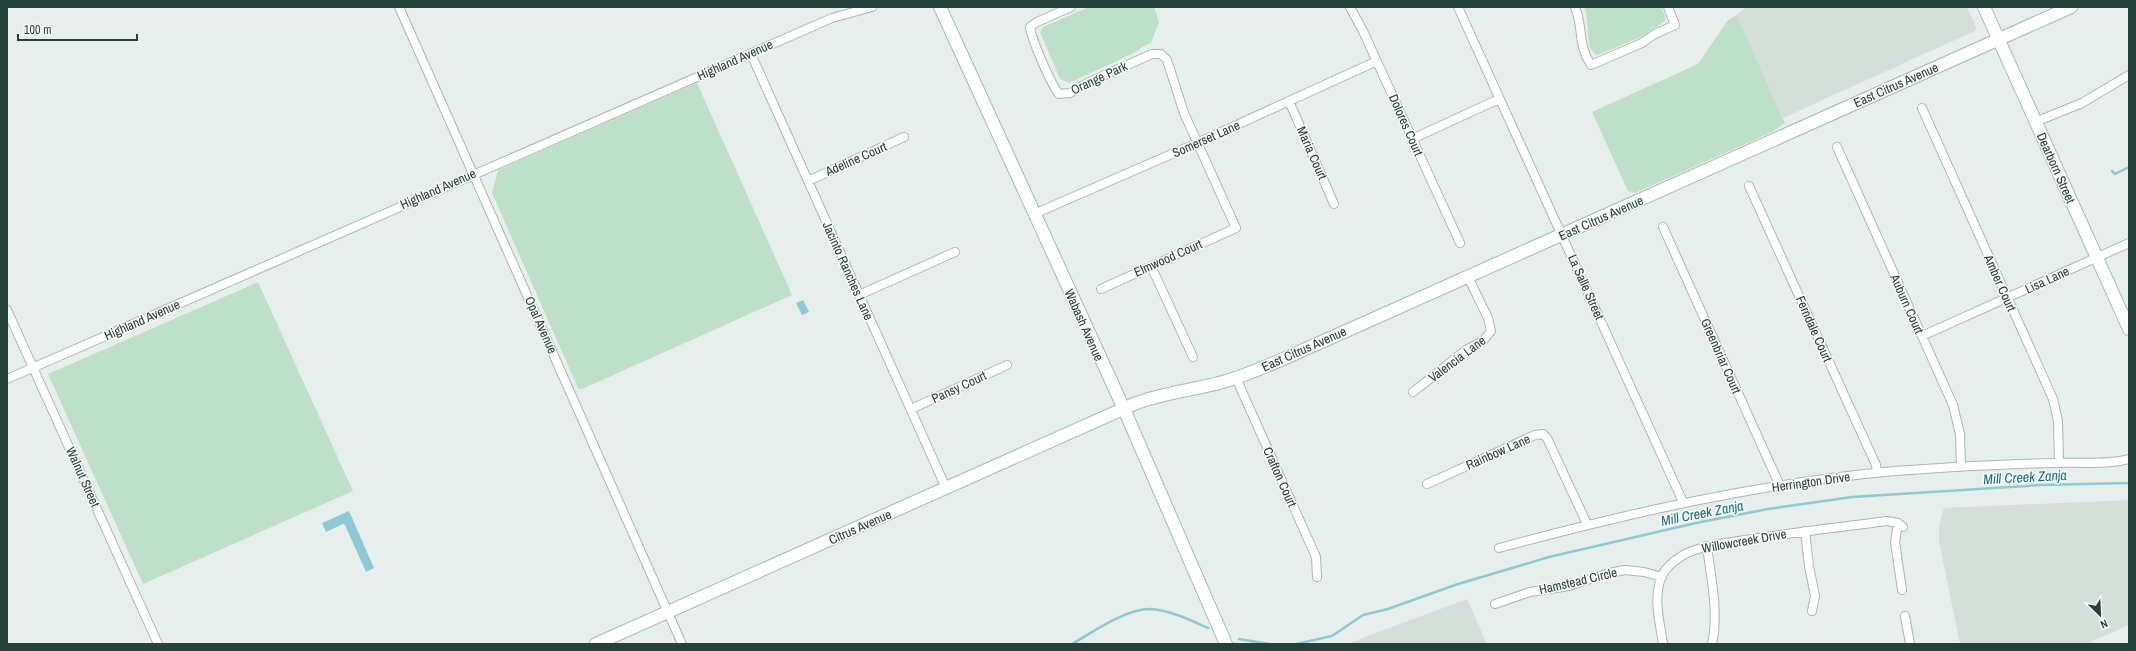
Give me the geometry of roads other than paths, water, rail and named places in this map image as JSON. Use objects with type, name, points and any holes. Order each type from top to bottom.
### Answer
[{"type":"street","name":"Opal Avenue","points":[[399,7],[682,644]]},
{"type":"street","name":"Highland Avenue","points":[[7,379],[832,18],[872,7]]},
{"type":"street","name":"Wabash Avenue","points":[[940,7],[1124,410],[1226,644]]},
{"type":"street","name":"Orange Park","points":[[1071,7],[1037,22],[1030,27],[1032,37],[1053,87],[1059,94],[1070,93],[1089,82],[1152,54],[1161,54],[1166,60],[1184,113],[1197,143]]},
{"type":"street","name":"Dolores Court","points":[[1350,7],[1377,61],[1460,243]]},
{"type":"street","name":"La Salle Street","points":[[1458,7],[1683,502]]},
{"type":"street","points":[[1575,7],[1580,18],[1581,41],[1585,55],[1591,64],[1642,43],[1655,34],[1675,25],[1668,7]]},
{"type":"street","name":"Dearborn Street","points":[[1984,7],[2129,329]]},
{"type":"street","name":"East Citrus Avenue","points":[[1124,410],[1159,395],[1204,387],[1236,378],[1468,277],[2071,7]]},
{"type":"street","name":"Jacinto Ranches Lane","points":[[751,54],[946,488]]},
{"type":"street","name":"Somerset Lane","points":[[1034,214],[1289,102],[1377,61]]},
{"type":"street","points":[[2035,122],[2082,103],[2129,75]]},
{"type":"street","points":[[1412,139],[1499,99]]},
{"type":"street","name":"Maria Court","points":[[1289,102],[1334,204]]},
{"type":"street","name":"Amber Court","points":[[1922,108],[2053,399],[2058,421],[2059,462]]},
{"type":"street","name":"Adeline Court","points":[[808,180],[904,137]]},
{"type":"street","name":"Elmwood Court","points":[[1101,289],[1236,228],[1197,143]]},
{"type":"street","name":"Auburn Court","points":[[1837,147],[1953,405],[1958,422],[1961,465]]},
{"type":"street","name":"Ferndale Court","points":[[1750,186],[1876,465],[1877,473]]},
{"type":"street","name":"Greenbriar Court","points":[[1663,227],[1780,486]]},
{"type":"street","name":"Lisa Lane","points":[[1922,336],[2129,244]]},
{"type":"street","points":[[859,295],[955,252]]},
{"type":"street","points":[[1151,266],[1193,357]]},
{"type":"street","name":"Valencia Lane","points":[[1413,392],[1466,350],[1483,341],[1490,331],[1488,318],[1468,277]]},
{"type":"street","name":"Walnut Street","points":[[7,310],[158,644]]},
{"type":"street","name":"Pansy Court","points":[[911,409],[1007,365]]},
{"type":"street","name":"Crafton Court","points":[[1236,378],[1316,557],[1317,577]]},
{"type":"street","name":"Citrus Avenue","points":[[596,644],[1124,410]]},
{"type":"street","name":"Rainbow Lane","points":[[1427,484],[1535,435],[1543,434],[1548,438],[1587,524]]},
{"type":"street","name":"Herrington Drive","points":[[1499,548],[1587,524],[1683,502],[1780,486],[1877,473],[1961,465],[2129,459]]},
{"type":"street","name":"Willowcreek Drive","points":[[1663,644],[1657,602],[1662,577],[1671,565],[1682,556],[1707,546],[1805,531],[1887,522],[1900,525],[1896,542],[1902,590]]},
{"type":"street","points":[[1805,531],[1809,566],[1815,596],[1812,611]]},
{"type":"street","points":[[1707,546],[1712,583],[1714,635],[1712,644]]},
{"type":"street","name":"Hamstead Circle","points":[[1495,604],[1530,592],[1569,586],[1609,573],[1626,570],[1644,572],[1662,577]]},
{"type":"street","points":[[1905,616],[1910,644]]},
{"type":"water","points":[[803,300],[809,312],[802,315],[796,303]]},
{"type":"water","points":[[349,511],[374,568],[366,572],[345,525],[343,524],[326,532],[322,523]]},
{"type":"waterway","points":[[2112,171],[2115,174],[2129,167]]},
{"type":"waterway","name":"Mill Creek Zanja","points":[[1296,644],[1332,636],[1363,615],[1388,609],[1455,585],[1549,557],[1696,523],[1768,509],[1852,497],[2040,485],[2129,483]]},
{"type":"waterway","name":"Mill Creek Zanja","points":[[1072,644],[1110,622],[1140,610],[1150,609],[1165,611],[1208,628]]},
{"type":"waterway","name":"Mill Creek Zanja","points":[[1239,639],[1269,644]]}]
